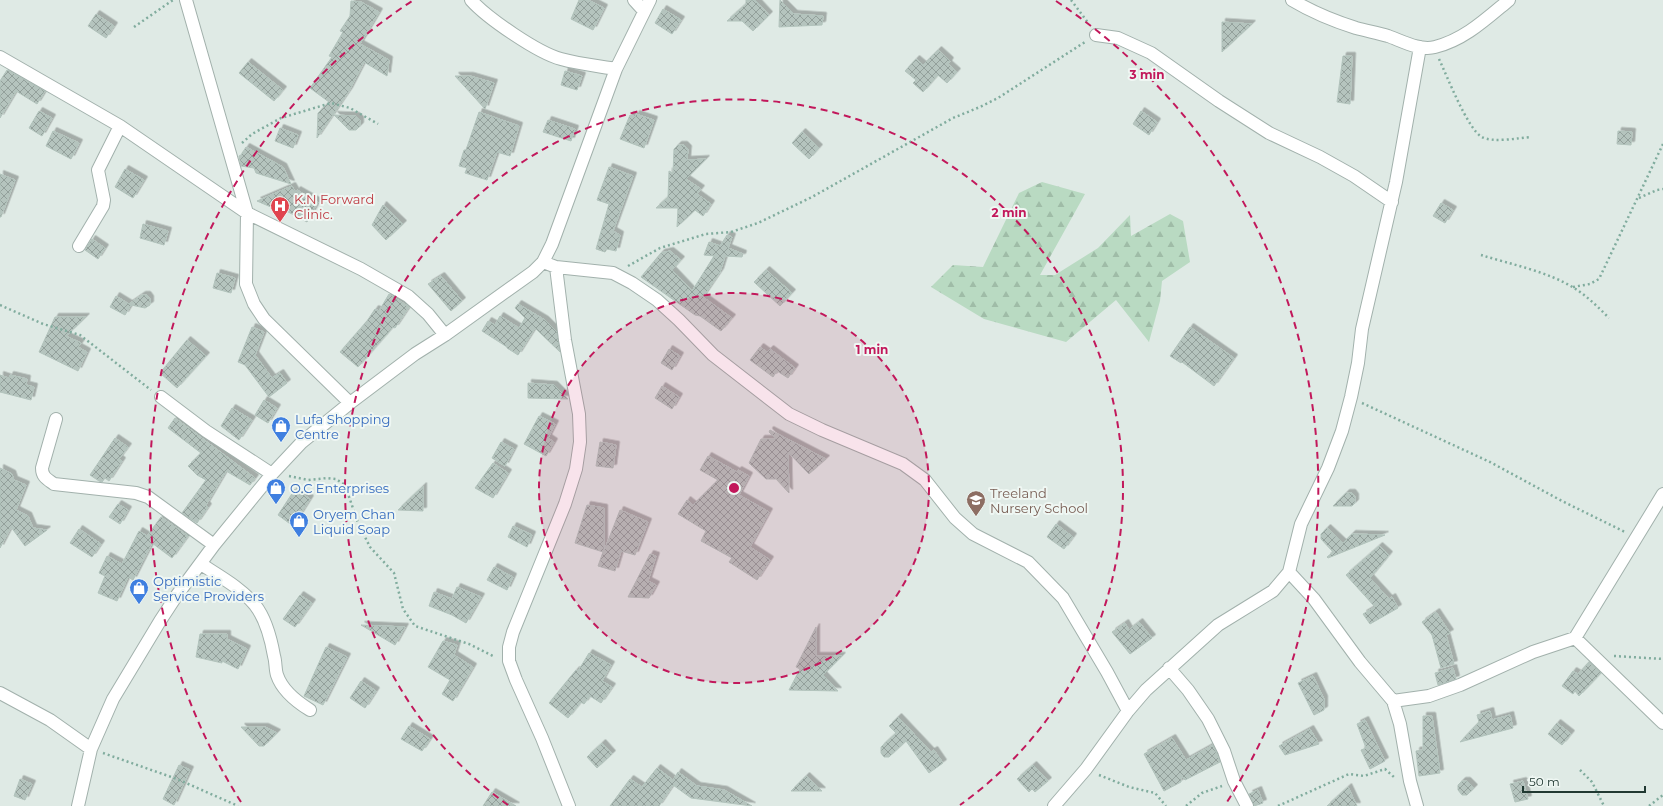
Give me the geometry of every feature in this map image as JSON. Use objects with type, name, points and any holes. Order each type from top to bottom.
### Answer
[{"type":"street","points":[[186,0],[228,154],[247,213],[246,284],[254,304],[264,319],[350,402]]},
{"type":"street","points":[[471,0],[481,11],[545,53],[561,59],[616,69]]},
{"type":"street","points":[[634,0],[644,11]]},
{"type":"street","points":[[78,806],[91,749],[113,699],[160,621],[214,545],[272,474],[302,442],[350,402],[415,354],[445,335],[533,272],[543,262],[552,244],[616,69],[650,0]]},
{"type":"street","points":[[1292,0],[1312,11],[1356,28],[1389,36],[1420,47],[1433,48],[1461,37],[1472,30],[1508,0]]},
{"type":"street","points":[[1096,35],[1118,38],[1151,53],[1219,101],[1269,132],[1320,157],[1354,176],[1392,202]]},
{"type":"street","points":[[1054,806],[1086,769],[1128,711],[1146,690],[1218,625],[1273,591],[1289,572],[1301,524],[1328,468],[1342,431],[1351,397],[1358,363],[1362,329],[1398,172],[1420,47]]},
{"type":"street","points":[[0,57],[120,126],[247,213],[361,269],[408,296],[428,314],[445,335]]},
{"type":"street","points":[[79,246],[103,206],[104,200],[98,170],[120,126]]},
{"type":"street","points":[[543,262],[556,267],[613,273],[632,283],[657,300],[713,355],[789,414],[822,430],[903,464],[925,480],[955,518],[973,534],[1028,562],[1063,598],[1108,672],[1128,711]]},
{"type":"street","points":[[556,267],[565,340],[579,414],[580,442],[576,469],[565,504],[513,632],[509,647],[509,661],[569,806]]},
{"type":"street","points":[[161,397],[206,431],[272,474]]},
{"type":"street","points":[[56,419],[42,468],[42,474],[46,479],[54,484],[148,496],[214,545]]},
{"type":"street","points":[[1393,701],[1429,696],[1533,652],[1576,638],[1663,494]]},
{"type":"street","points":[[201,564],[234,585],[255,605],[268,629],[277,675],[285,689],[302,705],[310,710]]},
{"type":"street","points":[[1289,572],[1314,599],[1360,662],[1393,701],[1400,724],[1410,781],[1417,806]]},
{"type":"street","points":[[1576,638],[1663,723]]},
{"type":"street","points":[[1169,668],[1188,690],[1208,719],[1224,751],[1234,781],[1247,806]]},
{"type":"street","points":[[0,693],[50,720],[91,749]]},
{"type":"path","points":[[134,27],[174,0]]},
{"type":"path","points":[[613,273],[660,248],[706,234],[731,232],[758,223],[812,197],[953,118],[980,108],[998,98],[1096,35],[1071,0]]},
{"type":"path","points":[[1433,48],[1472,128],[1482,138],[1496,140],[1531,137]]},
{"type":"path","points":[[228,154],[252,134],[281,118],[331,103],[350,108],[378,124]]},
{"type":"path","points":[[1573,287],[1590,284],[1599,279],[1639,198],[1663,144]]},
{"type":"path","points":[[1639,198],[1663,189]]},
{"type":"path","points":[[1481,255],[1535,271],[1573,287],[1594,302],[1609,318]]},
{"type":"path","points":[[0,305],[43,324],[80,335],[161,397]]},
{"type":"path","points":[[1351,397],[1490,462],[1637,538]]},
{"type":"path","points":[[272,474],[308,480],[327,478],[336,479],[345,485],[358,523],[370,547],[394,573],[403,609],[415,626],[469,644],[495,657],[509,661]]},
{"type":"path","points":[[1593,654],[1663,659]]},
{"type":"path","points":[[91,749],[177,779],[238,806]]},
{"type":"path","points":[[1086,769],[1129,786],[1155,793],[1166,806]]},
{"type":"path","points":[[1278,806],[1349,774],[1364,776],[1385,769],[1394,778],[1410,781]]},
{"type":"path","points":[[1580,770],[1592,782],[1604,806]]},
{"type":"path","points":[[1186,806],[1202,793],[1234,781]]},
{"type":"path","points":[[1649,806],[1663,795]]},
{"type":"green space","points":[[1042,182],[1085,194],[1040,275],[1055,275],[1098,248],[1130,215],[1131,236],[1170,214],[1183,221],[1190,262],[1162,281],[1160,301],[1149,342],[1116,300],[1066,342],[984,319],[931,287],[953,265],[983,267],[1019,193]]},
{"type":"building","points":[[579,0],[588,0],[604,8],[593,30],[571,19]]},
{"type":"building","points":[[746,0],[755,0],[769,15],[753,31],[742,21],[727,21],[746,4]]},
{"type":"building","points":[[780,0],[794,14],[823,16],[822,25],[779,27]]},
{"type":"building","points":[[351,1],[361,2],[379,12],[360,44],[389,60],[387,76],[364,62],[349,91],[317,138],[318,113],[329,102],[310,88],[332,57],[329,56],[343,32],[340,31],[350,16]]},
{"type":"building","points":[[663,9],[681,20],[672,34],[655,23]]},
{"type":"building","points":[[96,14],[114,26],[106,38],[88,26]]},
{"type":"building","points":[[1222,22],[1252,24],[1222,52]]},
{"type":"building","points":[[938,50],[950,61],[948,64],[957,72],[947,83],[938,75],[923,92],[913,83],[916,80],[905,71],[916,59],[923,65]]},
{"type":"building","points":[[1343,56],[1352,56],[1350,104],[1337,102]]},
{"type":"building","points":[[248,62],[283,90],[274,101],[239,73]]},
{"type":"building","points":[[7,70],[45,91],[37,104],[16,91],[0,118],[0,81]]},
{"type":"building","points":[[565,71],[582,76],[577,90],[561,85]]},
{"type":"building","points":[[455,76],[470,76],[494,83],[485,109]]},
{"type":"building","points":[[39,111],[52,118],[42,136],[29,128]]},
{"type":"building","points":[[1141,111],[1157,122],[1149,135],[1133,124]]},
{"type":"building","points":[[479,112],[519,126],[510,156],[497,152],[487,180],[465,173],[467,168],[459,166]]},
{"type":"building","points":[[636,114],[654,120],[644,148],[620,139],[630,115],[635,117]]},
{"type":"building","points":[[334,115],[356,116],[360,120],[360,126],[356,130],[349,130]]},
{"type":"building","points":[[548,120],[575,129],[571,141],[543,132]]},
{"type":"building","points":[[280,128],[298,135],[293,148],[275,141]]},
{"type":"building","points":[[53,131],[79,143],[71,159],[46,146]]},
{"type":"building","points":[[1618,131],[1632,132],[1631,145],[1617,144]]},
{"type":"building","points":[[802,132],[819,148],[809,159],[792,143]]},
{"type":"building","points":[[678,145],[684,145],[688,149],[687,160],[706,159],[686,179],[701,189],[697,194],[711,204],[703,216],[695,210],[677,227],[678,208],[656,208],[668,197],[669,171],[673,173],[674,149]]},
{"type":"building","points":[[246,147],[283,167],[291,184],[256,173],[254,168],[241,166],[239,156]]},
{"type":"building","points":[[609,167],[633,176],[613,231],[620,235],[616,251],[607,249],[605,252],[596,249],[609,204],[597,200]]},
{"type":"building","points":[[125,169],[144,180],[133,198],[115,187]]},
{"type":"building","points":[[0,174],[15,180],[1,217],[0,217]]},
{"type":"building","points":[[292,186],[296,193],[297,190],[318,202],[307,222],[277,206],[273,208],[257,201]]},
{"type":"building","points":[[1441,203],[1453,210],[1445,223],[1433,216]]},
{"type":"building","points":[[383,205],[403,224],[386,240],[372,225]]},
{"type":"building","points":[[143,224],[168,231],[164,245],[140,238]]},
{"type":"building","points":[[727,235],[732,237],[728,248],[743,254],[742,257],[725,256],[720,272],[703,297],[732,318],[721,331],[700,316],[695,315],[641,277],[661,253],[670,251],[681,260],[672,270],[692,291],[714,256],[704,255],[709,242],[720,246]]},
{"type":"building","points":[[92,239],[105,248],[98,259],[85,250]]},
{"type":"building","points":[[766,270],[792,293],[780,306],[754,282]]},
{"type":"building","points":[[217,273],[235,278],[231,293],[213,288]]},
{"type":"building","points":[[441,276],[462,301],[451,311],[428,284]]},
{"type":"building","points":[[389,294],[409,307],[395,328],[393,327],[358,367],[340,352],[367,321],[375,309],[379,311]]},
{"type":"building","points":[[142,295],[147,295],[150,299],[150,305],[145,308],[131,305],[125,315],[110,307],[116,296],[129,304]]},
{"type":"building","points":[[518,304],[545,320],[557,332],[560,352],[535,328],[518,355],[482,331],[488,321],[495,325],[500,316],[519,328],[525,318],[515,308]]},
{"type":"building","points":[[55,317],[86,317],[66,336],[81,343],[78,347],[87,352],[78,371],[39,352]]},
{"type":"building","points":[[252,327],[264,332],[255,355],[272,378],[280,373],[287,383],[269,397],[245,365],[238,362]]},
{"type":"building","points":[[1190,327],[1234,358],[1214,386],[1182,362],[1181,363],[1170,356]]},
{"type":"building","points":[[187,340],[206,356],[177,388],[160,373]]},
{"type":"building","points":[[760,347],[767,352],[770,349],[795,368],[788,378],[777,371],[773,377],[750,360]]},
{"type":"building","points":[[669,349],[680,356],[672,370],[661,363]]},
{"type":"building","points":[[0,375],[9,378],[10,375],[27,379],[26,385],[34,387],[31,400],[0,392]]},
{"type":"building","points":[[528,383],[554,385],[568,399],[528,398]]},
{"type":"building","points":[[662,386],[679,397],[672,409],[655,398]]},
{"type":"building","points":[[264,400],[277,408],[268,423],[255,415]]},
{"type":"building","points":[[232,408],[252,420],[239,440],[221,426]]},
{"type":"building","points":[[539,416],[555,424],[548,438],[554,442],[546,456],[524,444]]},
{"type":"building","points":[[175,418],[255,478],[250,485],[226,471],[206,505],[208,507],[197,523],[182,513],[206,480],[197,475],[188,466],[201,453],[168,428]]},
{"type":"building","points":[[770,430],[826,459],[809,474],[788,452],[789,493],[776,479],[766,479],[749,463],[761,439],[776,439],[769,432]]},
{"type":"building","points":[[115,438],[128,447],[119,459],[122,461],[109,481],[105,478],[102,482],[99,481],[90,475]]},
{"type":"building","points":[[501,442],[514,449],[505,466],[492,458]]},
{"type":"building","points":[[600,442],[616,445],[613,468],[596,466]]},
{"type":"building","points":[[708,456],[737,472],[738,470],[749,476],[739,495],[769,512],[750,547],[770,560],[757,580],[729,562],[732,558],[701,541],[706,531],[678,514],[687,500],[693,505],[718,480],[700,470]]},
{"type":"building","points":[[493,463],[508,473],[493,498],[475,488]]},
{"type":"building","points":[[0,468],[12,474],[14,480],[26,485],[16,510],[28,516],[33,528],[47,530],[25,546],[11,527],[0,548]]},
{"type":"building","points":[[423,486],[423,511],[398,510]]},
{"type":"building","points":[[295,489],[310,499],[293,526],[278,515]]},
{"type":"building","points":[[1346,493],[1352,493],[1355,497],[1355,503],[1352,506],[1333,506]]},
{"type":"building","points":[[118,504],[128,510],[120,524],[109,517]]},
{"type":"building","points":[[587,505],[604,508],[604,551],[620,510],[648,522],[635,555],[621,551],[615,571],[598,566],[603,552],[575,543]]},
{"type":"building","points":[[161,517],[188,536],[172,558],[152,543],[133,580],[128,577],[117,601],[98,593],[105,576],[99,573],[107,556],[122,564],[139,531],[147,536]]},
{"type":"building","points":[[1056,524],[1073,537],[1064,549],[1047,537]]},
{"type":"building","points":[[513,526],[532,535],[527,547],[508,537]]},
{"type":"building","points":[[1327,528],[1343,543],[1352,534],[1385,535],[1328,558],[1327,557],[1333,552],[1321,539],[1321,534]]},
{"type":"building","points":[[79,529],[101,544],[92,557],[70,543]]},
{"type":"building","points":[[1379,546],[1389,555],[1370,578],[1389,599],[1392,597],[1398,608],[1370,624],[1363,614],[1375,607],[1346,575]]},
{"type":"building","points":[[650,554],[656,556],[648,581],[656,585],[649,598],[628,597]]},
{"type":"building","points":[[494,567],[513,577],[507,590],[487,580]]},
{"type":"building","points":[[457,587],[481,597],[466,623],[452,615],[429,606],[434,592],[452,599]]},
{"type":"building","points":[[300,595],[312,603],[295,627],[283,619]]},
{"type":"building","points":[[1436,612],[1450,633],[1446,635],[1454,664],[1441,668],[1432,635],[1422,622]]},
{"type":"building","points":[[1139,622],[1152,638],[1130,654],[1112,632],[1125,623],[1129,630]]},
{"type":"building","points":[[361,625],[405,627],[395,645]]},
{"type":"building","points":[[816,627],[816,656],[842,656],[823,675],[838,691],[789,690],[800,669],[796,667]]},
{"type":"building","points":[[200,634],[227,634],[227,639],[247,649],[238,669],[222,661],[222,663],[196,657]]},
{"type":"building","points":[[443,641],[457,645],[454,655],[473,667],[453,701],[442,694],[450,680],[428,667]]},
{"type":"building","points":[[326,647],[347,657],[323,705],[304,696]]},
{"type":"building","points":[[589,653],[611,665],[602,681],[612,687],[601,703],[590,696],[584,704],[581,702],[568,718],[549,703],[576,670],[578,671]]},
{"type":"building","points":[[1589,662],[1601,673],[1579,696],[1575,691],[1573,694],[1562,686],[1573,671],[1578,674]]},
{"type":"building","points":[[1453,668],[1456,679],[1438,685],[1435,673]]},
{"type":"building","points":[[1313,676],[1324,699],[1324,710],[1314,715],[1298,683]]},
{"type":"building","points":[[361,681],[376,691],[365,708],[350,698]]},
{"type":"building","points":[[1490,711],[1492,720],[1510,715],[1513,728],[1460,742],[1479,722],[1477,715]]},
{"type":"building","points":[[1423,716],[1432,716],[1440,773],[1419,776],[1416,751],[1423,750]]},
{"type":"building","points":[[898,717],[931,752],[934,750],[943,763],[929,773],[906,741],[889,757],[884,757],[881,753],[881,747],[896,733],[889,726]]},
{"type":"building","points":[[1365,720],[1385,761],[1370,769],[1361,750],[1366,748],[1357,724]]},
{"type":"building","points":[[1557,723],[1571,734],[1562,745],[1548,734]]},
{"type":"building","points":[[409,726],[430,739],[422,751],[401,739]]},
{"type":"building","points":[[241,727],[265,727],[277,733],[264,746],[259,746]]},
{"type":"building","points":[[1310,729],[1319,744],[1285,755],[1279,746]]},
{"type":"building","points":[[1172,738],[1186,760],[1213,745],[1220,762],[1185,780],[1181,776],[1181,782],[1164,791],[1144,754]]},
{"type":"building","points":[[602,743],[612,754],[597,768],[587,757]]},
{"type":"building","points":[[179,765],[190,770],[174,805],[163,799]]},
{"type":"building","points":[[1033,765],[1048,781],[1035,792],[1032,789],[1029,792],[1017,779]]},
{"type":"building","points":[[657,768],[673,780],[678,772],[697,786],[724,790],[752,806],[691,798],[673,785],[659,806],[610,806],[630,779],[642,787]]},
{"type":"building","points":[[806,776],[822,791],[791,791]]},
{"type":"building","points":[[20,779],[32,784],[25,800],[14,796]]},
{"type":"building","points":[[1462,781],[1467,781],[1474,788],[1467,795],[1462,795],[1458,790],[1458,785]]},
{"type":"building","points":[[1523,781],[1528,799],[1515,802],[1510,784]]},
{"type":"building","points":[[1348,787],[1357,806],[1327,806]]},
{"type":"building","points":[[1258,790],[1263,803],[1254,806],[1249,794]]},
{"type":"building","points":[[492,792],[516,806],[483,806]]},
{"type":"place","name":"K.N Forward Clinic.","points":[[280,223]]},
{"type":"place","name":"Lufa Shopping Centre","points":[[281,443]]},
{"type":"place","name":"O.C Enterprises","points":[[276,505]]},
{"type":"place","name":"Treeland Nursery School","points":[[976,517]]},
{"type":"place","name":"Oryem Chan Liquid Soap","points":[[299,538]]},
{"type":"place","name":"Optimistic Service Providers","points":[[139,605]]}]
